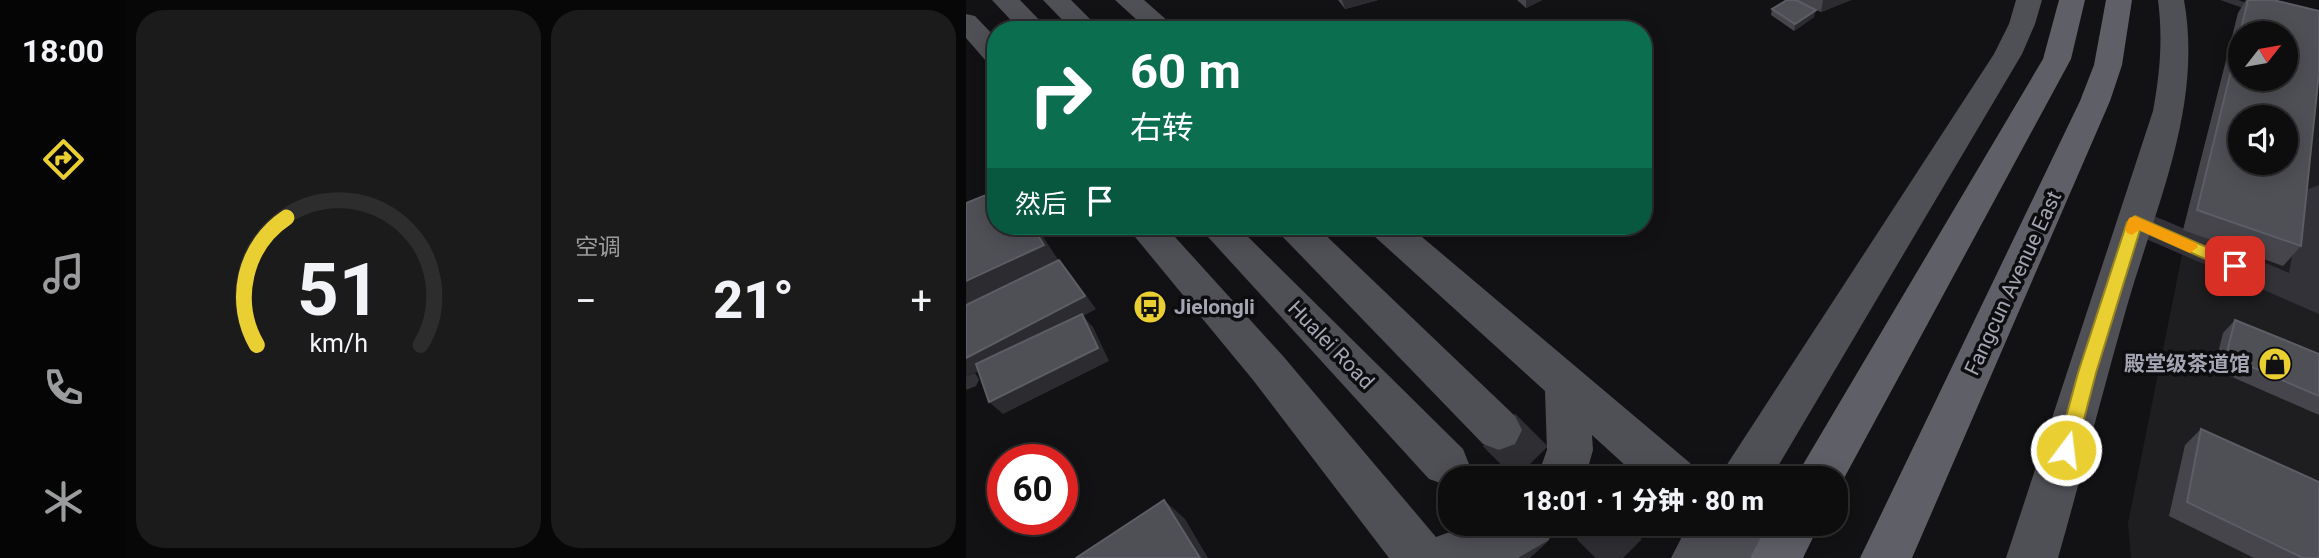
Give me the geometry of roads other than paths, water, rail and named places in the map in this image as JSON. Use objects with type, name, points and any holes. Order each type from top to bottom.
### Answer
[{"type":"highway","points":[[1826,466],[2057,59],[2072,0]]},
{"type":"highway","name":"Fangcun Avenue East","points":[[1886,558],[2095,101],[2108,65],[2119,0]]},
{"type":"highway","points":[[1776,558],[1788,536]]},
{"type":"main road","points":[[1005,0],[1027,21]]},
{"type":"main road","points":[[1056,0],[1078,21]]},
{"type":"main road","points":[[1128,0],[1154,21]]},
{"type":"main road","points":[[1752,466],[2008,54],[2029,0]]},
{"type":"main road","points":[[2032,558],[2168,114],[2176,40],[2171,0]]},
{"type":"main road","points":[[966,22],[987,45]]},
{"type":"main road","points":[[1152,235],[1268,368],[1421,558]]},
{"type":"main road","name":"Hualei Road","points":[[1225,235],[1446,464]]},
{"type":"main road","points":[[1303,235],[1499,430]]},
{"type":"main road","points":[[1396,235],[1659,466]]},
{"type":"main road","points":[[1565,466],[1570,450],[1566,385]]},
{"type":"main road","points":[[1447,558],[1472,557],[1508,536]]},
{"type":"main road","points":[[1697,558],[1710,536]]},
{"type":"main road","points":[[1739,536],[1762,558]]},
{"type":"street","points":[[2135,222],[2311,297],[2319,196]]},
{"type":"lane","points":[[2226,0],[2279,15]]},
{"type":"tunnel","points":[[1499,430],[1535,466]]},
{"type":"tunnel","points":[[1512,536],[1532,558]]},
{"type":"tunnel","points":[[1606,536],[1628,558]]},
{"type":"place","name":"Jielongli","points":[[1150,307]]},
{"type":"place","name":"殿堂级茶道馆","points":[[2275,364]]}]
